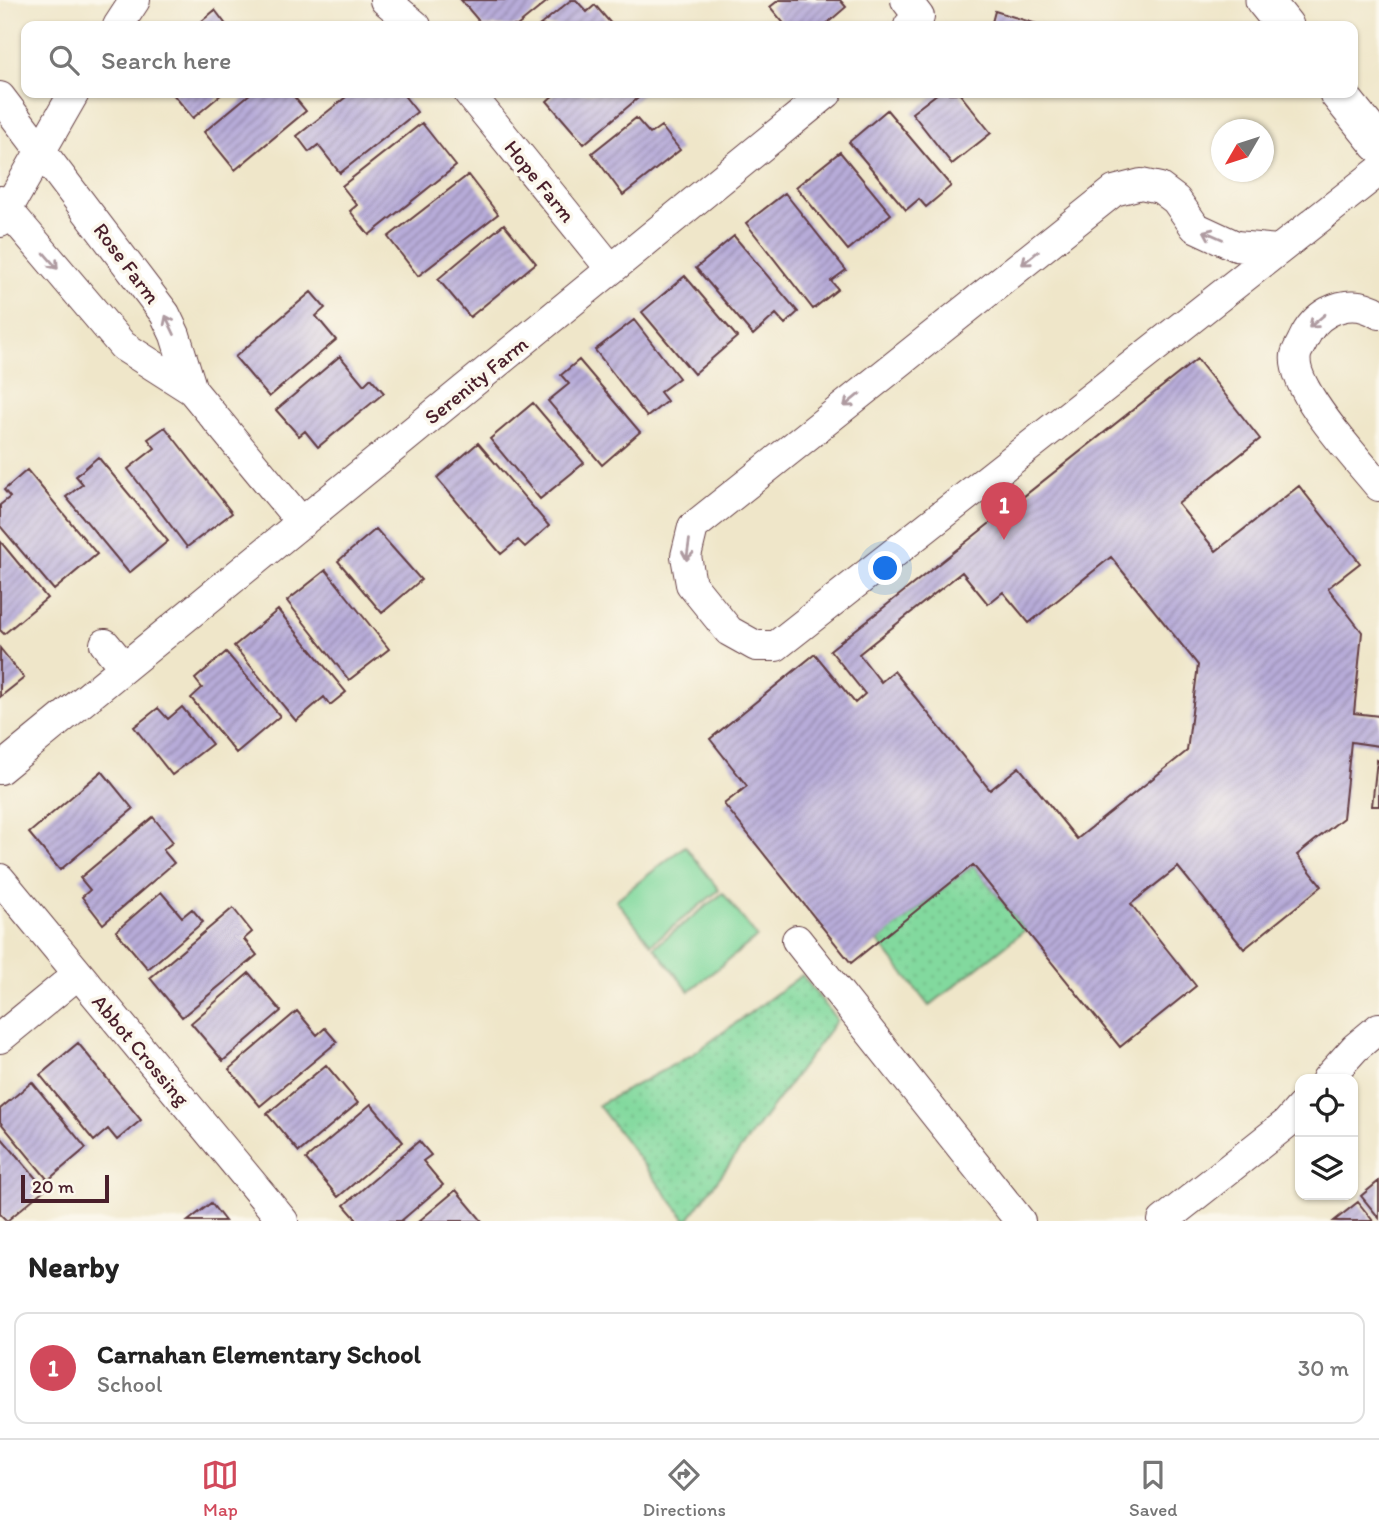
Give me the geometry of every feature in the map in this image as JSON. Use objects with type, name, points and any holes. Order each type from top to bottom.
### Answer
[{"type":"main road","points":[[1264,0],[1281,21]]},
{"type":"main road","points":[[1342,98],[1379,144]]},
{"type":"street","points":[[121,21],[135,0]]},
{"type":"street","points":[[385,0],[410,21]]},
{"type":"street","name":"Rose Farm","points":[[0,97],[165,314],[175,335],[192,390]]},
{"type":"street","points":[[2,211],[71,98]]},
{"type":"street","name":"Hope Farm","points":[[473,98],[611,269]]},
{"type":"street","name":"Serenity Farm","points":[[0,769],[821,98]]},
{"type":"street","points":[[1278,250],[1236,246],[1195,227],[1176,200],[1160,188],[1141,184],[1114,191],[692,527],[686,556],[691,584],[729,631],[756,646],[776,646],[1379,171]]},
{"type":"street","name":"Rose Farm","points":[[2,211],[123,346],[192,390],[302,523]]},
{"type":"street","points":[[1379,314],[1364,305],[1347,306],[1327,313],[1307,329],[1296,357],[1304,389],[1315,408],[1379,486]]},
{"type":"street","points":[[105,643],[124,667]]},
{"type":"street","name":"Abbot Crossing","points":[[0,879],[283,1221]]},
{"type":"street","points":[[797,940],[1020,1221]]},
{"type":"street","points":[[0,1038],[79,974]]},
{"type":"street","points":[[1332,1074],[1379,1028]]},
{"type":"street","points":[[1163,1221],[1287,1123],[1295,1114]]},
{"type":"green space","points":[[685,846],[719,890],[651,944],[616,900]]},
{"type":"green space","points":[[973,865],[1025,930],[929,1006],[878,941]]},
{"type":"green space","points":[[723,893],[757,937],[689,991],[654,947]]},
{"type":"green space","points":[[802,975],[837,1020],[687,1221],[598,1105],[692,1055]]},
{"type":"building","points":[[461,0],[549,0],[523,21],[479,21]]},
{"type":"building","points":[[571,0],[576,0],[587,12],[595,5],[609,21],[545,21]]},
{"type":"building","points":[[779,0],[840,0],[846,7],[830,21],[782,21],[770,7]]},
{"type":"building","points":[[215,10],[223,21],[202,21]]},
{"type":"building","points":[[995,11],[1027,21],[992,21]]},
{"type":"building","points":[[176,98],[217,98],[193,118]]},
{"type":"building","points":[[245,98],[295,98],[306,111],[235,170],[204,132]]},
{"type":"building","points":[[345,98],[406,98],[417,112],[340,173],[318,145],[309,152],[297,136]]},
{"type":"building","points":[[550,98],[638,98],[584,144],[547,101]]},
{"type":"building","points":[[932,98],[963,98],[991,133],[952,164],[912,113]]},
{"type":"building","points":[[887,110],[951,186],[926,207],[919,199],[906,210],[849,142]]},
{"type":"building","points":[[636,118],[650,134],[661,126],[680,150],[623,195],[592,153]]},
{"type":"building","points":[[422,123],[456,166],[369,235],[350,211],[357,205],[342,186]]},
{"type":"building","points":[[840,152],[891,214],[848,250],[796,187]]},
{"type":"building","points":[[468,175],[498,214],[418,276],[388,237]]},
{"type":"building","points":[[785,193],[846,270],[831,281],[838,289],[813,309],[746,223]]},
{"type":"building","points":[[504,224],[536,263],[470,317],[438,279]]},
{"type":"building","points":[[734,236],[798,312],[785,324],[776,314],[753,335],[696,268]]},
{"type":"building","points":[[685,276],[737,337],[694,374],[642,312]]},
{"type":"building","points":[[311,292],[325,308],[316,316],[336,340],[269,397],[235,357]]},
{"type":"building","points":[[634,320],[679,378],[660,392],[667,401],[647,417],[595,350]]},
{"type":"building","points":[[340,356],[364,385],[371,378],[384,393],[318,447],[305,431],[299,436],[276,410]]},
{"type":"building","points":[[1197,359],[1260,439],[1178,504],[1216,551],[1299,486],[1360,563],[1328,588],[1362,632],[1354,713],[1379,716],[1379,746],[1351,742],[1343,818],[1297,855],[1322,886],[1244,949],[1178,867],[1131,904],[1196,986],[1120,1047],[973,865],[851,963],[724,804],[747,786],[710,739],[815,654],[855,703],[865,694],[830,650]],"holes":[[[1111,557],[1198,665],[1187,751],[1077,839],[1019,767],[990,790],[894,671],[881,682],[859,654],[962,572],[988,604],[1003,592],[1029,623]]]},
{"type":"building","points":[[579,360],[640,432],[602,465],[548,401],[569,384],[561,375]]},
{"type":"building","points":[[533,403],[584,463],[540,499],[490,439]]},
{"type":"building","points":[[165,427],[232,513],[187,547],[128,469],[155,448],[148,439]]},
{"type":"building","points":[[478,443],[549,526],[525,547],[518,540],[501,554],[437,478]]},
{"type":"building","points":[[98,457],[168,541],[129,573],[66,497],[83,484],[76,476]]},
{"type":"building","points":[[27,470],[97,554],[54,590],[0,526],[0,505],[10,497],[4,490]]},
{"type":"building","points":[[376,529],[421,580],[382,613],[338,561]]},
{"type":"building","points":[[0,541],[47,598],[4,634],[0,630]]},
{"type":"building","points":[[326,570],[389,649],[349,680],[287,601]]},
{"type":"building","points":[[278,610],[346,692],[330,705],[324,697],[296,721],[234,646]]},
{"type":"building","points":[[0,648],[24,678],[0,697]]},
{"type":"building","points":[[226,652],[280,716],[236,753],[191,698],[202,688],[195,679]]},
{"type":"building","points":[[182,707],[212,744],[172,775],[134,727],[158,708],[168,719]]},
{"type":"building","points":[[1377,760],[1379,806],[1372,806]]},
{"type":"building","points":[[102,771],[133,809],[60,870],[29,833]]},
{"type":"building","points":[[153,817],[173,842],[163,850],[174,863],[103,924],[82,897],[90,890],[80,878]]},
{"type":"building","points":[[161,892],[182,917],[192,909],[203,922],[148,969],[116,931]]},
{"type":"building","points":[[233,908],[252,932],[244,939],[257,955],[182,1017],[150,978]]},
{"type":"building","points":[[249,973],[281,1011],[223,1061],[191,1023]]},
{"type":"building","points":[[297,1011],[317,1035],[325,1028],[337,1042],[260,1106],[229,1069]]},
{"type":"building","points":[[78,1043],[141,1120],[117,1140],[108,1129],[94,1141],[40,1075]]},
{"type":"building","points":[[326,1065],[358,1103],[299,1152],[267,1114]]},
{"type":"building","points":[[32,1082],[86,1148],[48,1180],[0,1122],[0,1109]]},
{"type":"building","points":[[371,1104],[403,1142],[338,1197],[306,1159]]},
{"type":"building","points":[[0,1136],[45,1189],[7,1221],[0,1214]]},
{"type":"building","points":[[419,1141],[431,1155],[423,1161],[443,1185],[401,1221],[358,1221],[344,1205]]},
{"type":"building","points":[[1379,1181],[1379,1218],[1361,1196]]},
{"type":"building","points":[[456,1190],[482,1221],[419,1221]]},
{"type":"building","points":[[1358,1202],[1373,1221],[1334,1221]]},
{"type":"building","points":[[211,1203],[225,1221],[188,1221]]},
{"type":"place","name":"Carnahan Elementary School","points":[[1004,540]]}]
